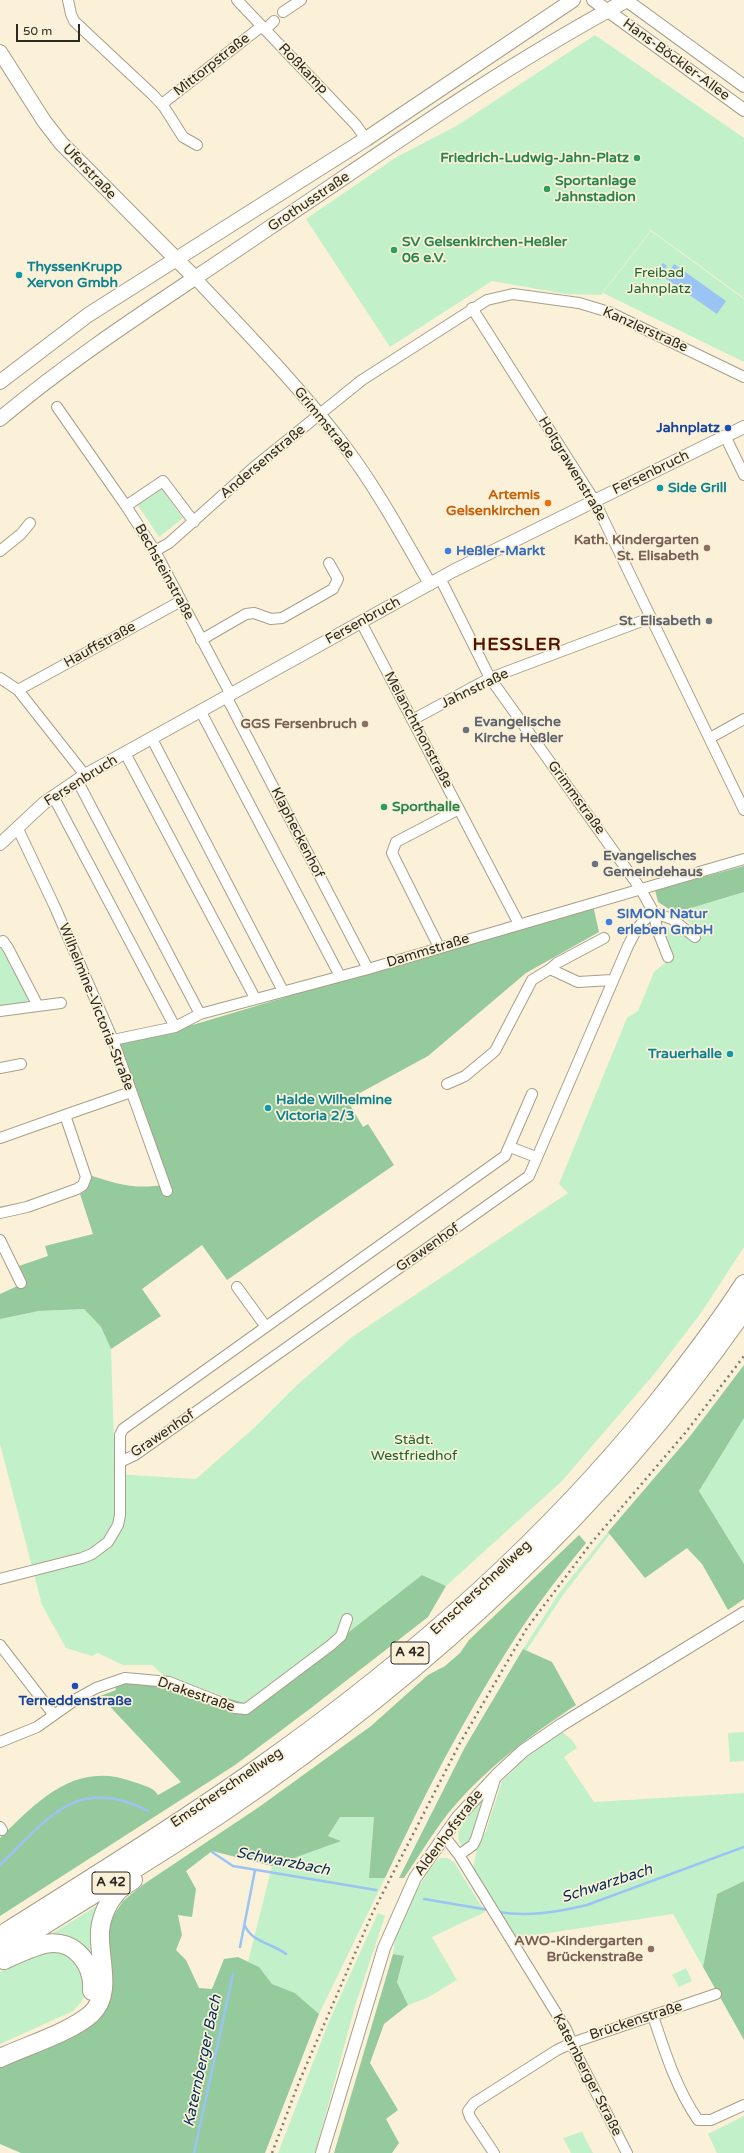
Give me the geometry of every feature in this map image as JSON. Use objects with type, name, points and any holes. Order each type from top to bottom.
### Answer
[{"type":"highway","name":"Emscherschnellweg","points":[[0,1936],[260,1767],[357,1695],[436,1631],[530,1544],[626,1440],[680,1373],[744,1284]]},
{"type":"highway","name":"Emscherschnellweg","points":[[0,1953],[222,1812],[286,1767],[397,1682],[446,1641],[541,1553],[637,1449],[692,1381],[744,1310]]},
{"type":"highway","points":[[0,2058],[74,2025],[92,2013],[102,1998],[104,1984],[100,1937],[101,1924],[105,1910],[117,1892],[201,1833],[222,1812]]},
{"type":"highway","points":[[0,1962],[45,1944],[63,1944],[78,1952],[85,1960],[90,1967],[93,1982],[92,1992],[81,2011],[53,2027],[0,2049]]},
{"type":"main road","name":"Grothusstraße","points":[[0,382],[88,315],[366,139],[573,0]]},
{"type":"main road","name":"Grothusstraße","points":[[0,419],[82,356],[195,278],[493,78],[627,0]]},
{"type":"main road","name":"Uferstraße","points":[[0,52],[44,121],[61,143],[195,278]]},
{"type":"street","name":"Mittorpstraße","points":[[68,0],[74,21],[162,104],[184,137],[197,145]]},
{"type":"street","name":"Roßkamp","points":[[237,0],[356,125],[366,139]]},
{"type":"street","points":[[283,12],[301,0]]},
{"type":"street","name":"Hans-Böckler-Allee","points":[[593,0],[609,10],[744,110]]},
{"type":"street","name":"Hans-Böckler-Allee","points":[[627,0],[744,86]]},
{"type":"street","name":"Mittorpstraße","points":[[162,104],[274,21]]},
{"type":"street","name":"Grimmstraße","points":[[195,278],[280,369],[320,415],[340,440],[375,490],[435,581],[490,678],[640,888],[654,913],[655,925],[668,957]]},
{"type":"street","name":"Kanzlerstraße","points":[[472,308],[487,300],[513,294],[579,303],[620,315],[744,377]]},
{"type":"street","name":"Andersenstraße","points":[[155,551],[169,543],[253,468],[362,380],[472,308]]},
{"type":"street","name":"Holtgrawenstraße","points":[[472,308],[594,500],[744,810]]},
{"type":"street","name":"Bechsteinstraße","points":[[57,407],[126,506],[155,551],[229,696]]},
{"type":"street","name":"Fersenbruch","points":[[0,844],[53,796],[125,753],[435,581],[594,500],[744,427]]},
{"type":"street","points":[[725,436],[744,475]]},
{"type":"street","points":[[126,506],[163,481],[194,522]]},
{"type":"street","points":[[0,551],[21,534],[30,523]]},
{"type":"street","points":[[201,640],[246,614],[254,613],[271,619],[282,618],[332,589],[337,584],[338,579],[329,563]]},
{"type":"street","name":"Hauffstraße","points":[[18,690],[181,601]]},
{"type":"street","name":"Jahnstraße","points":[[412,720],[490,678],[650,618]]},
{"type":"street","name":"Melanchthonstraße","points":[[362,622],[519,924]]},
{"type":"street","points":[[0,678],[18,690],[81,778],[200,1014]]},
{"type":"street","name":"Klapheckenhof","points":[[229,696],[368,969]]},
{"type":"street","name":"Klapheckenhof","points":[[201,712],[340,976]]},
{"type":"street","points":[[710,738],[744,719]]},
{"type":"street","points":[[152,739],[283,991]]},
{"type":"street","points":[[125,753],[255,998]]},
{"type":"street","points":[[53,796],[175,1027]]},
{"type":"street","points":[[439,948],[392,853],[396,842],[460,809]]},
{"type":"street","name":"Wilhelmine-Victoria-Straße","points":[[17,827],[54,904],[113,1040],[167,1191]]},
{"type":"street","name":"Dammstraße","points":[[113,1040],[175,1027],[200,1014],[255,998],[368,969],[640,888],[744,859]]},
{"type":"street","points":[[654,913],[672,919],[695,937]]},
{"type":"street","name":"Grawenhof","points":[[532,1094],[506,1156],[123,1429],[120,1435],[120,1462],[135,1455],[529,1176],[612,980],[638,925],[643,919],[654,913]]},
{"type":"street","points":[[447,1084],[465,1076],[495,1051],[532,980],[550,969],[556,963],[604,938]]},
{"type":"street","points":[[0,942],[3,942],[8,948],[38,1006]]},
{"type":"street","points":[[550,969],[578,982],[612,980]]},
{"type":"street","points":[[0,1011],[61,1003]]},
{"type":"street","points":[[0,1068],[21,1064]]},
{"type":"street","points":[[0,1138],[131,1092]]},
{"type":"street","points":[[0,1213],[27,1207],[77,1189],[83,1185],[86,1177],[65,1115]]},
{"type":"street","points":[[510,1147],[536,1157]]},
{"type":"street","points":[[0,1240],[21,1283]]},
{"type":"street","points":[[237,1287],[266,1327]]},
{"type":"street","points":[[0,1579],[82,1558],[103,1548],[113,1536],[118,1525],[120,1462]]},
{"type":"street","name":"Aldenhofstraße","points":[[322,2153],[391,1929],[415,1878],[444,1836],[480,1792],[523,1752],[561,1725],[744,1613]]},
{"type":"street","name":"Drakestraße","points":[[0,1742],[37,1727],[91,1690],[125,1678],[169,1682],[235,1708],[246,1709],[331,1645],[341,1636],[347,1619]]},
{"type":"street","points":[[0,1645],[54,1715]]},
{"type":"street","points":[[459,1855],[473,1845],[476,1839],[497,1775]]},
{"type":"street","name":"Katernberger Straße","points":[[444,1836],[459,1855],[566,2029],[627,2153]]},
{"type":"street","name":"Brückenstraße","points":[[494,2153],[470,2117],[468,2111],[474,2103],[557,2050],[572,2043],[716,1994]]},
{"type":"street","points":[[653,2016],[671,2069],[688,2105],[698,2120],[711,2120],[744,2105]]},
{"type":"green space","name":"Sportanlage Jahnstadion","points":[[595,35],[744,138],[744,298],[651,230],[601,295],[566,294],[492,281],[390,347],[306,219],[395,158],[458,125]]},
{"type":"green space","name":"Freibad Jahnplatz","points":[[651,231],[744,299],[744,362],[603,293]]},
{"type":"green space","points":[[161,488],[183,518],[159,537],[137,504]]},
{"type":"green space","points":[[744,866],[744,892],[675,913],[658,902],[655,890]]},
{"type":"green space","name":"Städt. Westfriedhof","points":[[744,892],[744,1247],[701,1313],[655,1373],[562,1481],[446,1586],[422,1575],[254,1706],[164,1676],[152,1665],[123,1665],[98,1653],[92,1656],[66,1648],[42,1605],[0,1444],[0,1319],[39,1311],[84,1309],[101,1327],[111,1349],[115,1474],[196,1479],[254,1428],[296,1386],[352,1337],[568,1193],[559,1184],[627,1018],[638,1011],[654,972],[672,957],[664,931],[670,927],[694,942],[702,937],[680,912]]},
{"type":"green space","points":[[593,905],[599,932],[526,973],[428,1056],[347,1100],[363,1127],[368,1124],[394,1165],[227,1280],[202,1245],[142,1289],[161,1316],[111,1349],[101,1327],[84,1309],[39,1311],[0,1319],[0,1294],[24,1283],[16,1267],[48,1256],[45,1246],[93,1234],[80,1194],[84,1192],[90,1179],[89,1175],[128,1186],[147,1187],[169,1184],[125,1057],[118,1044],[196,1024]]},
{"type":"green space","points":[[0,944],[31,998],[31,1005],[0,1008]]},
{"type":"green space","points":[[744,1365],[744,1418],[699,1491],[744,1564],[744,1599],[728,1610],[702,1564],[687,1548],[645,1578],[608,1532],[691,1435]]},
{"type":"green space","points":[[744,1418],[744,1564],[699,1491]]},
{"type":"green space","points":[[608,1532],[610,1534],[563,1595],[526,1651],[523,1649],[559,1593]]},
{"type":"green space","points":[[579,1535],[586,1543],[538,1604],[494,1671],[445,1758],[385,1878],[369,1878],[374,1817],[340,1817],[328,1836],[341,1841],[272,1866],[212,1851],[186,1871],[196,1889],[192,1917],[178,1915],[182,1935],[176,1950],[186,1960],[199,1988],[212,1989],[224,1959],[238,1957],[259,1967],[272,1984],[295,1993],[319,2014],[265,2153],[21,2153],[0,2144],[0,2063],[93,2022],[108,1941],[110,1921],[123,1901],[144,1884],[259,1807],[371,1726],[428,1675],[445,1666],[460,1653],[469,1640]]},
{"type":"green space","points":[[422,1575],[446,1586],[428,1617],[235,1765],[0,1916],[0,1838],[43,1799],[58,1788],[74,1781],[92,1776],[111,1776],[131,1781],[150,1788],[158,1795],[181,1782],[100,1696],[116,1690],[115,1686],[132,1683],[151,1685],[154,1675],[254,1706]]},
{"type":"green space","points":[[523,1649],[552,1662],[576,1705],[522,1743],[488,1771],[443,1820],[404,1878],[399,1878],[465,1747]]},
{"type":"green space","points":[[562,1732],[572,1740],[577,1748],[564,1757],[594,1802],[744,1793],[744,1881],[717,1894],[703,1967],[673,1914],[516,1938],[473,1868],[478,1844],[486,1831],[502,1781],[527,1757]]},
{"type":"green space","points":[[744,1732],[744,1761],[730,1762],[728,1733]]},
{"type":"green space","points":[[485,1798],[471,1839],[467,1844],[461,1845],[458,1839],[461,1826]]},
{"type":"green space","points":[[340,1817],[374,1817],[369,1878],[385,1878],[319,2014],[295,1993],[272,1984],[259,1967],[248,1962],[272,1866],[340,1841],[328,1836]]},
{"type":"green space","points":[[440,1858],[448,1858],[454,1862],[485,1912],[432,1937],[457,1980],[427,1998],[408,2005],[397,1982],[404,1957],[393,1954],[397,1932],[416,1892],[429,1870]]},
{"type":"green space","points":[[744,1881],[744,2040],[703,1967],[717,1894]]},
{"type":"green space","points":[[103,1902],[98,1969],[53,1933]]},
{"type":"green space","points":[[378,1913],[385,1916],[355,2006],[315,2153],[278,2153],[330,2019]]},
{"type":"green space","points":[[53,1949],[80,1962],[86,1988],[83,1999],[73,2011],[0,2044],[0,1972],[25,1958]]},
{"type":"green space","points":[[393,1954],[404,1956],[397,1982],[408,2005],[384,2024],[370,2063],[398,2110],[386,2119],[399,2143],[392,2153],[334,2153]]},
{"type":"green space","points":[[686,1968],[692,1981],[679,1987],[672,1975]]},
{"type":"green space","points":[[744,2116],[744,2153],[717,2153],[708,2134]]},
{"type":"green space","points":[[581,2132],[593,2153],[571,2153],[563,2138]]},
{"type":"water","points":[[663,263],[667,266],[658,280],[652,275]]},
{"type":"water","points":[[674,264],[726,301],[717,314],[665,278]]},
{"type":"waterway","name":"Schwarzbach","points":[[0,1865],[49,1818],[65,1807],[82,1800],[101,1797],[123,1801],[148,1811]]},
{"type":"waterway","name":"Schwarzbach","points":[[498,1912],[532,1914],[565,1910],[587,1905],[744,1847]]},
{"type":"waterway","name":"Schwarzbach","points":[[212,1852],[233,1866],[376,1890]]},
{"type":"waterway","name":"Katernberger Bach","points":[[240,1947],[255,1870]]},
{"type":"waterway","name":"Schwarzbach","points":[[424,1899],[489,1910]]},
{"type":"waterway","points":[[245,1926],[248,1932],[253,1936],[286,1954]]},
{"type":"waterway","name":"Katernberger Bach","points":[[194,2153],[233,1974]]},
{"type":"railway","points":[[272,2153],[299,2082],[373,1912],[460,1743],[527,1628],[592,1542],[686,1432],[744,1356]]},
{"type":"place","name":"Friedrich-Ludwig-Jahn-Platz","points":[[637,158]]},
{"type":"place","name":"Sportanlage Jahnstadion","points":[[547,189]]},
{"type":"place","name":"SV Gelsenkirchen-Heßler 06 e.V.","points":[[394,250]]},
{"type":"place","name":"ThyssenKrupp Xervon Gmbh","points":[[19,275]]},
{"type":"place","name":"Jahnplatz","points":[[728,428]]},
{"type":"place","name":"Side Grill","points":[[660,488]]},
{"type":"place","name":"Artemis Gelsenkirchen","points":[[548,503]]},
{"type":"place","name":"Kath. Kindergarten St. Elisabeth","points":[[707,548]]},
{"type":"place","name":"Heßler-Markt","points":[[448,551]]},
{"type":"place","name":"St. Elisabeth","points":[[709,621]]},
{"type":"place","name":"GGS Fersenbruch","points":[[365,724]]},
{"type":"place","name":"Evangelische Kirche Heßler","points":[[466,730]]},
{"type":"place","name":"Sporthalle","points":[[384,807]]},
{"type":"place","name":"Evangelisches Gemeindehaus","points":[[595,864]]},
{"type":"place","name":"SIMON Natur erleben GmbH","points":[[609,922]]},
{"type":"place","name":"Trauerhalle","points":[[730,1054]]},
{"type":"place","name":"Halde Wilhelmine Victoria 2/3","points":[[268,1108]]},
{"type":"place","name":"Terneddenstraße","points":[[75,1686]]},
{"type":"place","name":"AWO-Kindergarten Brückenstraße","points":[[651,1949]]},
{"type":"district","name":"HESSLER","points":[[517,645]]}]
